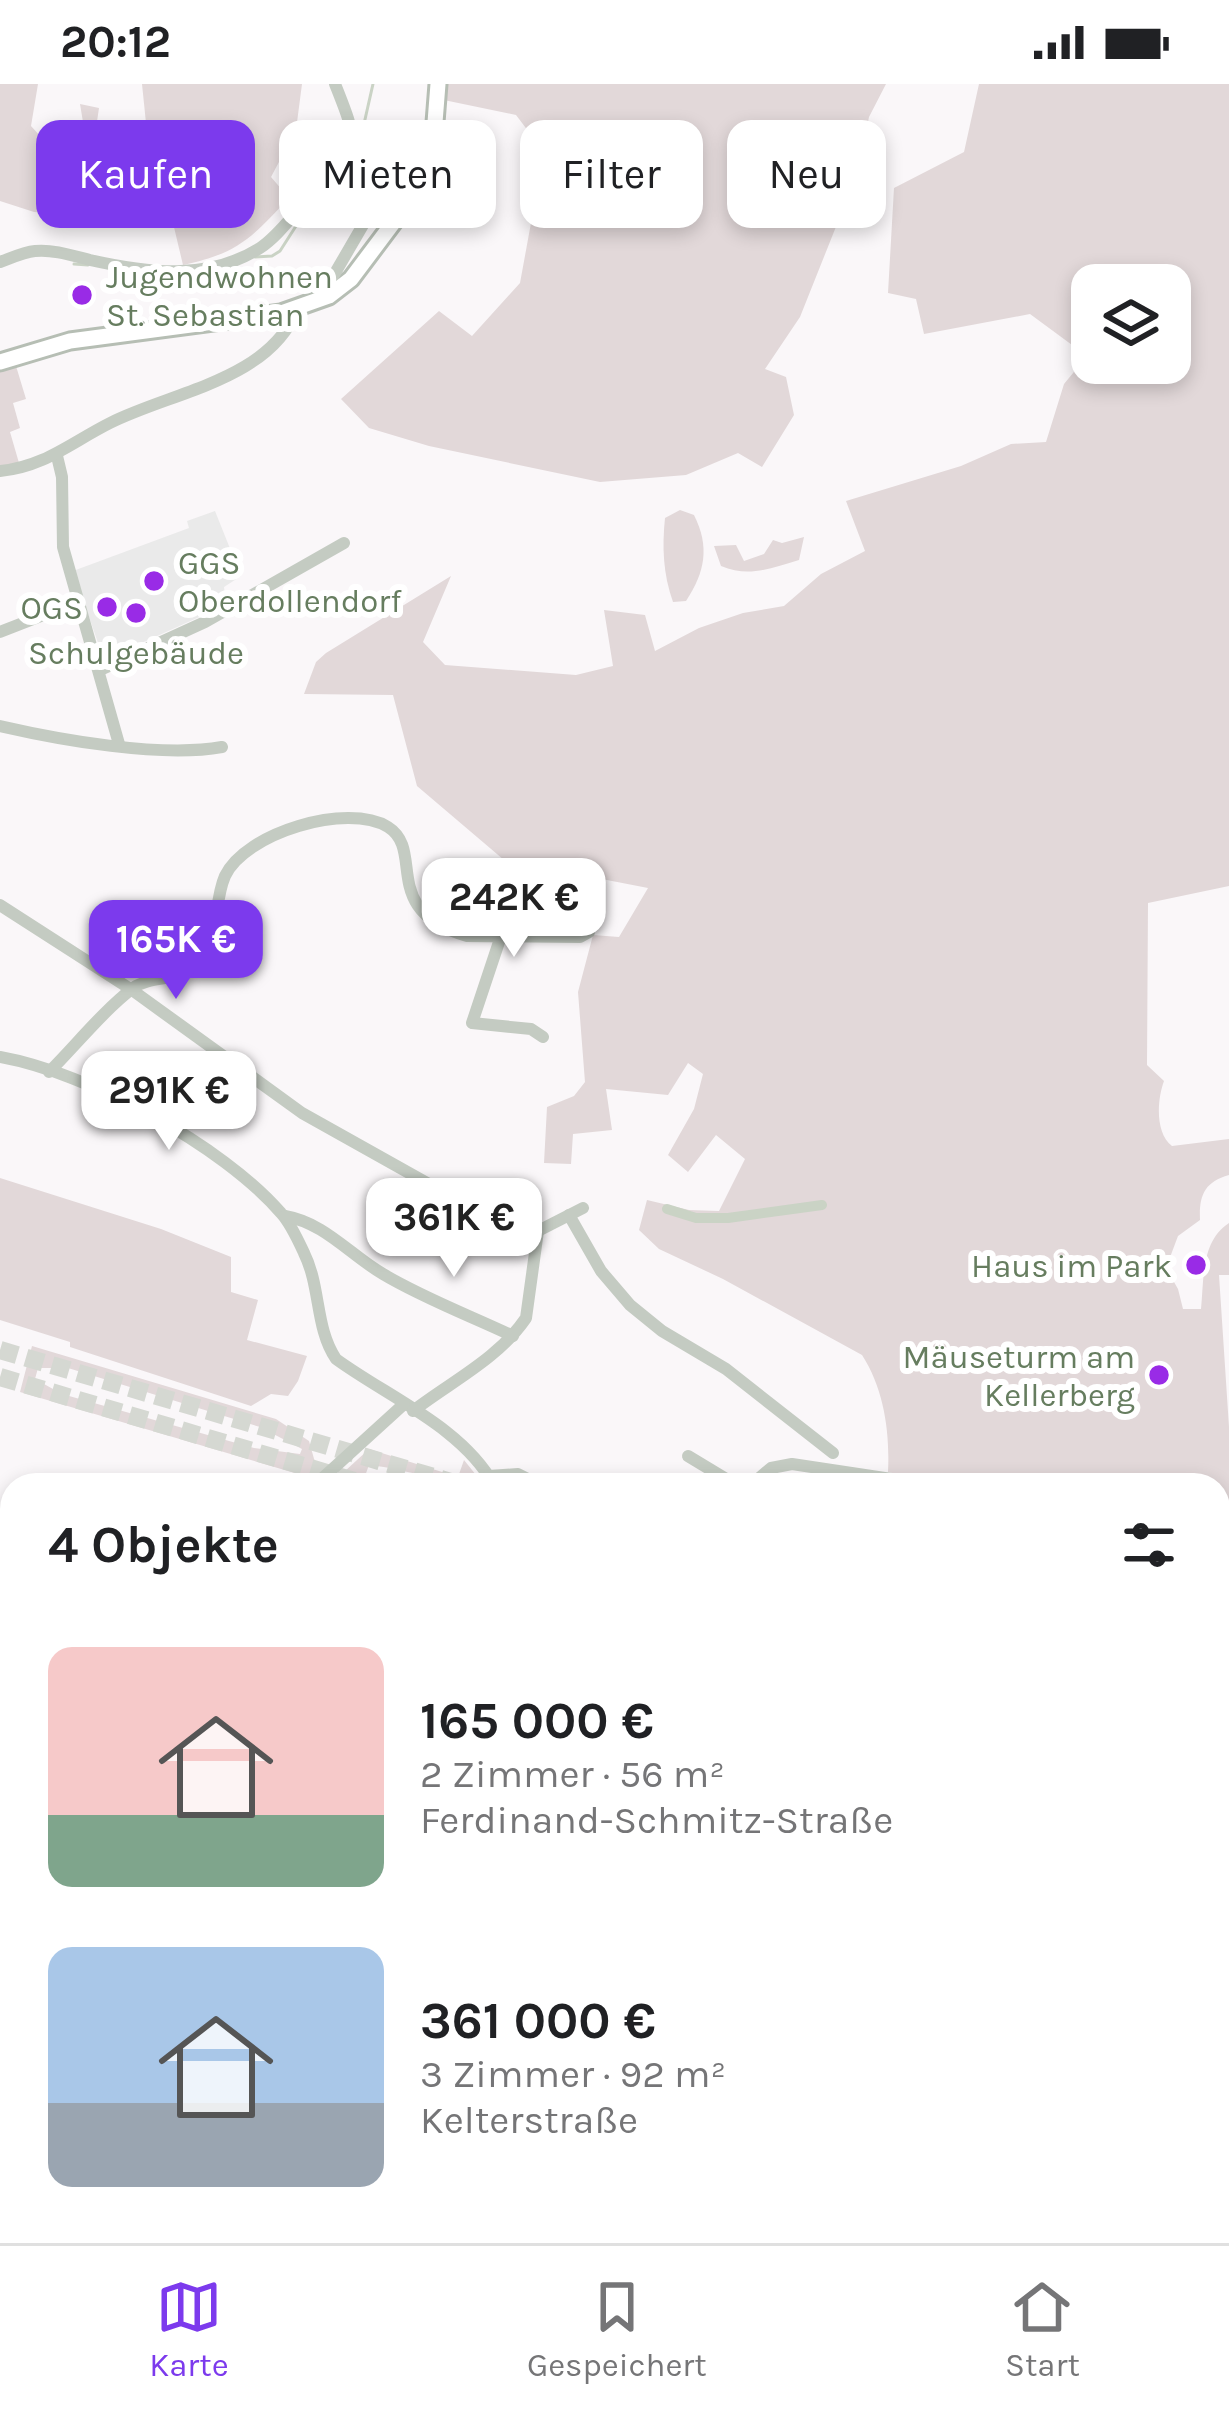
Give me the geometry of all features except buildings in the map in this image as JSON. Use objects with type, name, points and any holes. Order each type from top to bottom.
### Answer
[{"type":"main road","points":[[0,362],[70,341],[297,309],[329,296],[351,278],[416,190],[433,148],[438,84]]},
{"type":"street","points":[[335,84],[350,120]]},
{"type":"street","points":[[0,262],[37,250],[138,268],[205,271],[265,245],[282,228]]},
{"type":"street","points":[[329,296],[331,280],[361,228]]},
{"type":"street","points":[[0,471],[57,456],[113,421],[234,372],[289,329],[297,309]]},
{"type":"street","points":[[57,456],[62,477],[63,547],[119,744]]},
{"type":"street","points":[[100,670],[206,622],[344,543]]},
{"type":"street","points":[[0,632],[77,602]]},
{"type":"street","points":[[0,726],[65,740],[200,750],[222,747]]},
{"type":"street","points":[[49,1072],[136,986],[186,974],[202,960],[224,878],[238,859],[272,837],[329,818],[358,817],[396,834],[410,893],[426,918],[467,936],[580,937],[589,932]]},
{"type":"street","points":[[0,905],[132,990],[302,1113],[452,1197],[538,1231],[576,1212],[601,1271],[630,1305],[662,1331],[726,1369],[833,1453]]},
{"type":"street","points":[[501,936],[472,1023],[531,1029],[543,1037]]},
{"type":"street","points":[[64,1078],[66,1055]]},
{"type":"street","points":[[0,1057],[64,1078],[180,1132],[244,1179],[285,1216],[315,1279],[328,1348],[336,1359],[467,1451],[486,1473]]},
{"type":"street","points":[[285,1216],[301,1219],[336,1239],[386,1276],[514,1336]]},
{"type":"street","points":[[329,1473],[409,1407],[514,1336],[526,1318],[538,1231]]},
{"type":"street","points":[[688,1456],[716,1473]]},
{"type":"street","points":[[765,1473],[792,1464],[852,1473]]},
{"type":"shaded area","points":[[0,84],[38,84],[31,126],[36,132],[36,212],[0,201]]},
{"type":"shaded area","points":[[142,84],[302,84],[297,120],[279,120],[279,162],[271,177],[279,186],[279,208],[243,242],[183,265],[174,228],[255,228],[255,120],[146,120]]},
{"type":"shaded area","points":[[440,84],[886,84],[868,120],[727,120],[727,228],[835,228],[800,317],[765,369],[786,377],[794,415],[762,467],[738,453],[686,475],[600,482],[429,446],[369,428],[341,399],[439,311],[472,336],[520,283],[530,228],[703,228],[703,120],[520,120],[516,115],[439,99]]},
{"type":"shaded area","points":[[979,84],[1229,84],[1229,886],[1148,903],[1147,1065],[1164,1081],[1159,1116],[1172,1146],[1229,1139],[1229,1175],[1205,1191],[1200,1220],[1178,1236],[1166,1268],[1183,1309],[1201,1309],[1209,1250],[1229,1223],[1229,1275],[1219,1275],[1229,1473],[888,1472],[884,1411],[862,1355],[659,1249],[639,1230],[647,1200],[719,1211],[745,1159],[716,1135],[688,1172],[668,1155],[694,1109],[703,1074],[688,1063],[668,1095],[606,1089],[612,1130],[573,1134],[571,1164],[544,1163],[547,1107],[574,1096],[585,1082],[578,992],[593,935],[619,937],[648,888],[504,860],[417,786],[393,695],[304,694],[316,662],[326,653],[451,576],[423,642],[445,665],[576,675],[613,666],[604,610],[645,615],[655,651],[699,628],[784,606],[821,574],[865,551],[846,501],[961,466],[1011,444],[1046,442],[1071,375],[1071,384],[1191,384],[1191,264],[1071,264],[1071,344],[1030,314],[924,334],[916,299],[888,293],[894,188],[964,152]]},
{"type":"shaded area","points":[[80,104],[99,108],[97,120],[83,120]]},
{"type":"shaded area","points":[[16,366],[26,399],[13,403],[20,428],[10,432],[19,463],[0,466],[0,372]]},
{"type":"shaded area","points":[[680,510],[694,515],[703,559],[686,601],[673,602],[665,571],[664,529],[665,518]]},
{"type":"shaded area","name":"GGS Oberdollendorf","points":[[215,511],[241,576],[224,587],[225,596],[215,600],[217,609],[104,660],[73,571],[189,528],[187,521]]},
{"type":"shaded area","points":[[804,537],[799,560],[751,571],[721,566],[714,546],[736,545],[744,561],[764,554],[773,540],[782,543]]},
{"type":"shaded area","points":[[0,1178],[161,1229],[231,1257],[231,1292],[258,1300],[247,1340],[307,1356],[288,1396],[271,1394],[251,1406],[0,1320]]},
{"type":"shaded area","points":[[32,1346],[276,1419],[309,1441],[318,1473],[295,1473],[20,1392]],"holes":[[[38,1368],[68,1368],[260,1427],[302,1449],[300,1454],[254,1448],[62,1394],[35,1379]]]},
{"type":"shaded area","points":[[369,1449],[445,1473],[369,1465],[366,1473],[343,1473]]},
{"type":"shaded area","points":[[464,1460],[474,1473],[459,1473]]},
{"type":"waterway","points":[[365,120],[373,84]]},
{"type":"waterway","points":[[255,257],[280,251],[295,228]]},
{"type":"waterway","points":[[74,264],[88,265]]},
{"type":"waterway","points":[[205,274],[236,266]]},
{"type":"waterway","points":[[667,1209],[696,1218],[728,1218],[822,1205]]},
{"type":"tunnel","points":[[0,1350],[420,1473]]},
{"type":"tunnel","points":[[0,1377],[327,1473]]},
{"type":"place","name":"Jugendwohnen St. Sebastian","points":[[82,295]]},
{"type":"place","name":"GGS Oberdollendorf","points":[[154,581]]},
{"type":"place","name":"OGS","points":[[107,607]]},
{"type":"place","name":"Schulgebäude","points":[[136,613]]},
{"type":"place","name":"Haus im Park","points":[[1196,1265]]},
{"type":"place","name":"Mäuseturm am Kellerberg","points":[[1159,1375]]}]
